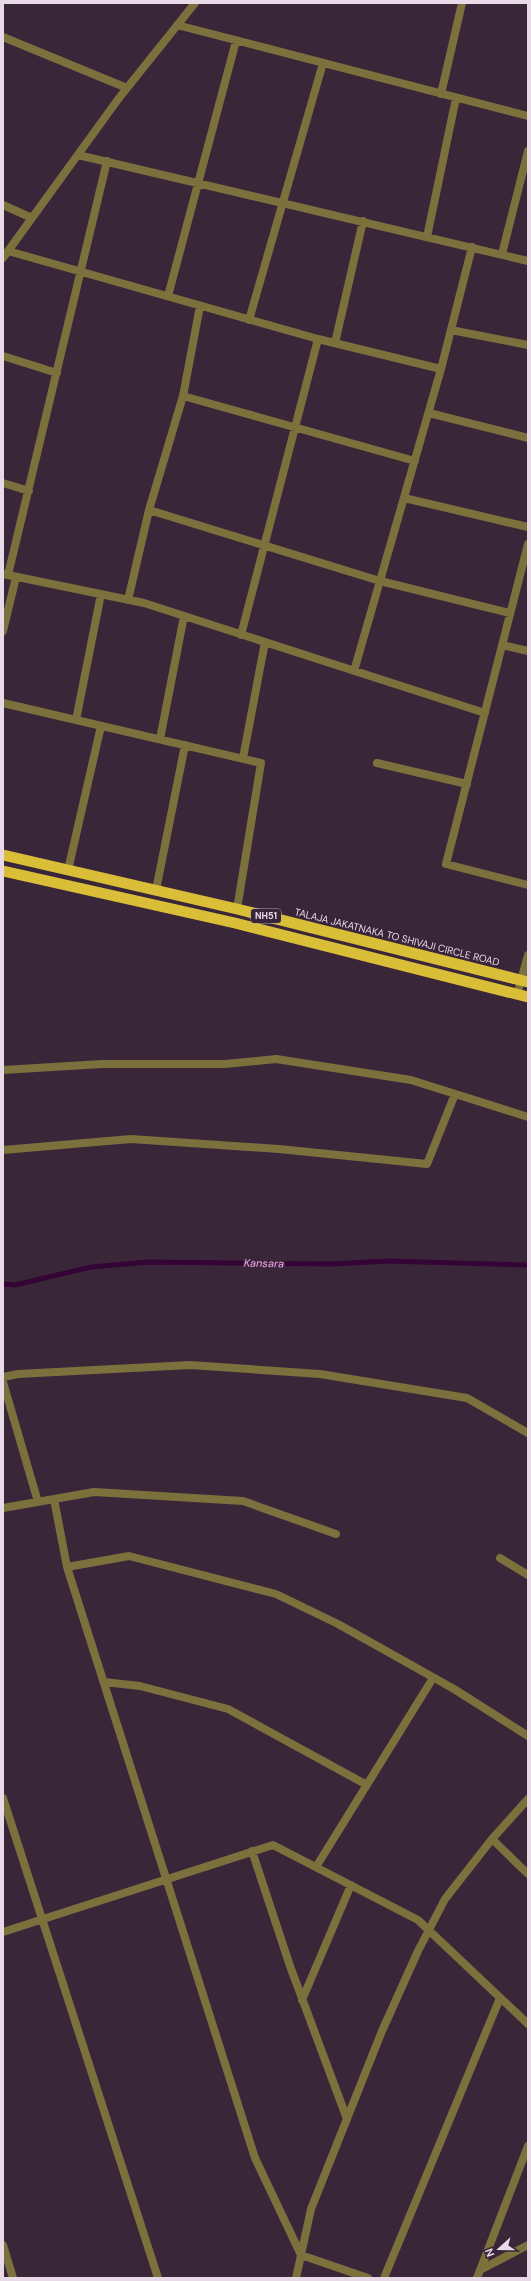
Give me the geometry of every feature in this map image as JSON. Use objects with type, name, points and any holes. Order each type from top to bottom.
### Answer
[{"type":"highway","name":"TALAJA JAKATNAKA TO SHIVAJI CIRCLE ROAD","points":[[3,855],[237,909],[524,981]]},
{"type":"highway","name":"NH51","points":[[3,871],[235,923],[528,997]]},
{"type":"street","points":[[195,3],[127,88],[6,254],[82,272],[318,339],[441,369]]},
{"type":"street","points":[[441,94],[462,3]]},
{"type":"street","points":[[177,25],[528,116]]},
{"type":"street","points":[[3,37],[127,88]]},
{"type":"street","points":[[168,296],[236,41]]},
{"type":"street","points":[[250,320],[322,63]]},
{"type":"street","points":[[427,237],[456,98]]},
{"type":"street","points":[[502,254],[528,151]]},
{"type":"street","points":[[78,155],[528,260]]},
{"type":"street","points":[[3,632],[9,575],[82,272],[107,161]]},
{"type":"street","points":[[3,205],[32,218]]},
{"type":"street","points":[[335,343],[363,222]]},
{"type":"street","points":[[354,671],[429,413],[472,247]]},
{"type":"street","points":[[128,600],[149,510],[183,396],[200,306]]},
{"type":"street","points":[[451,330],[528,345]]},
{"type":"street","points":[[241,635],[318,339]]},
{"type":"street","points":[[3,356],[57,373]]},
{"type":"street","points":[[183,396],[415,461]]},
{"type":"street","points":[[429,413],[528,438]]},
{"type":"street","points":[[3,483],[29,491]]},
{"type":"street","points":[[404,498],[528,527]]},
{"type":"street","points":[[149,510],[380,581],[510,613]]},
{"type":"street","points":[[528,544],[446,864],[528,885]]},
{"type":"street","points":[[9,575],[128,600],[184,616],[485,713]]},
{"type":"street","points":[[76,720],[101,594]]},
{"type":"street","points":[[160,739],[184,616]]},
{"type":"street","points":[[243,758],[265,642]]},
{"type":"street","points":[[502,644],[528,651]]},
{"type":"street","points":[[3,703],[262,763],[237,909]]},
{"type":"street","points":[[68,870],[101,726]]},
{"type":"street","points":[[156,890],[186,745]]},
{"type":"street","points":[[377,763],[466,784]]},
{"type":"street","points":[[517,995],[524,981],[528,955]]},
{"type":"street","points":[[3,1070],[102,1064],[225,1064],[276,1060],[411,1080],[528,1117]]},
{"type":"street","points":[[3,1150],[131,1139],[279,1149],[427,1164],[455,1094]]},
{"type":"street","points":[[3,1377],[18,1374],[190,1365],[320,1374],[467,1398],[528,1433]]},
{"type":"street","points":[[3,1382],[38,1502]]},
{"type":"street","points":[[3,1508],[94,1492],[243,1501],[336,1534]]},
{"type":"street","points":[[54,1499],[67,1567],[255,2158],[301,2255],[368,2278]]},
{"type":"street","points":[[67,1567],[129,1556],[276,1594],[338,1624],[434,1678],[528,1736]]},
{"type":"street","points":[[500,1558],[528,1575]]},
{"type":"street","points":[[316,1867],[434,1678]]},
{"type":"street","points":[[104,1682],[140,1686],[228,1709],[366,1785]]},
{"type":"street","points":[[3,1798],[158,2278]]},
{"type":"street","points":[[296,2278],[311,2209],[382,2031],[429,1931],[446,1899],[492,1839],[528,1799]]},
{"type":"street","points":[[492,1839],[528,1874]]},
{"type":"street","points":[[3,1932],[273,1845],[418,1920],[528,2024]]},
{"type":"street","points":[[252,1851],[302,2000],[347,2119]]},
{"type":"street","points":[[302,2000],[351,1885]]},
{"type":"street","points":[[384,2278],[500,1998]]},
{"type":"street","points":[[477,2278],[528,2146]]},
{"type":"street","points":[[3,2245],[13,2278]]},
{"type":"street","points":[[480,2270],[528,2246]]},
{"type":"waterway","name":"Kansara","points":[[3,1284],[15,1285],[91,1267],[148,1262],[331,1264],[388,1261],[528,1265]]}]
